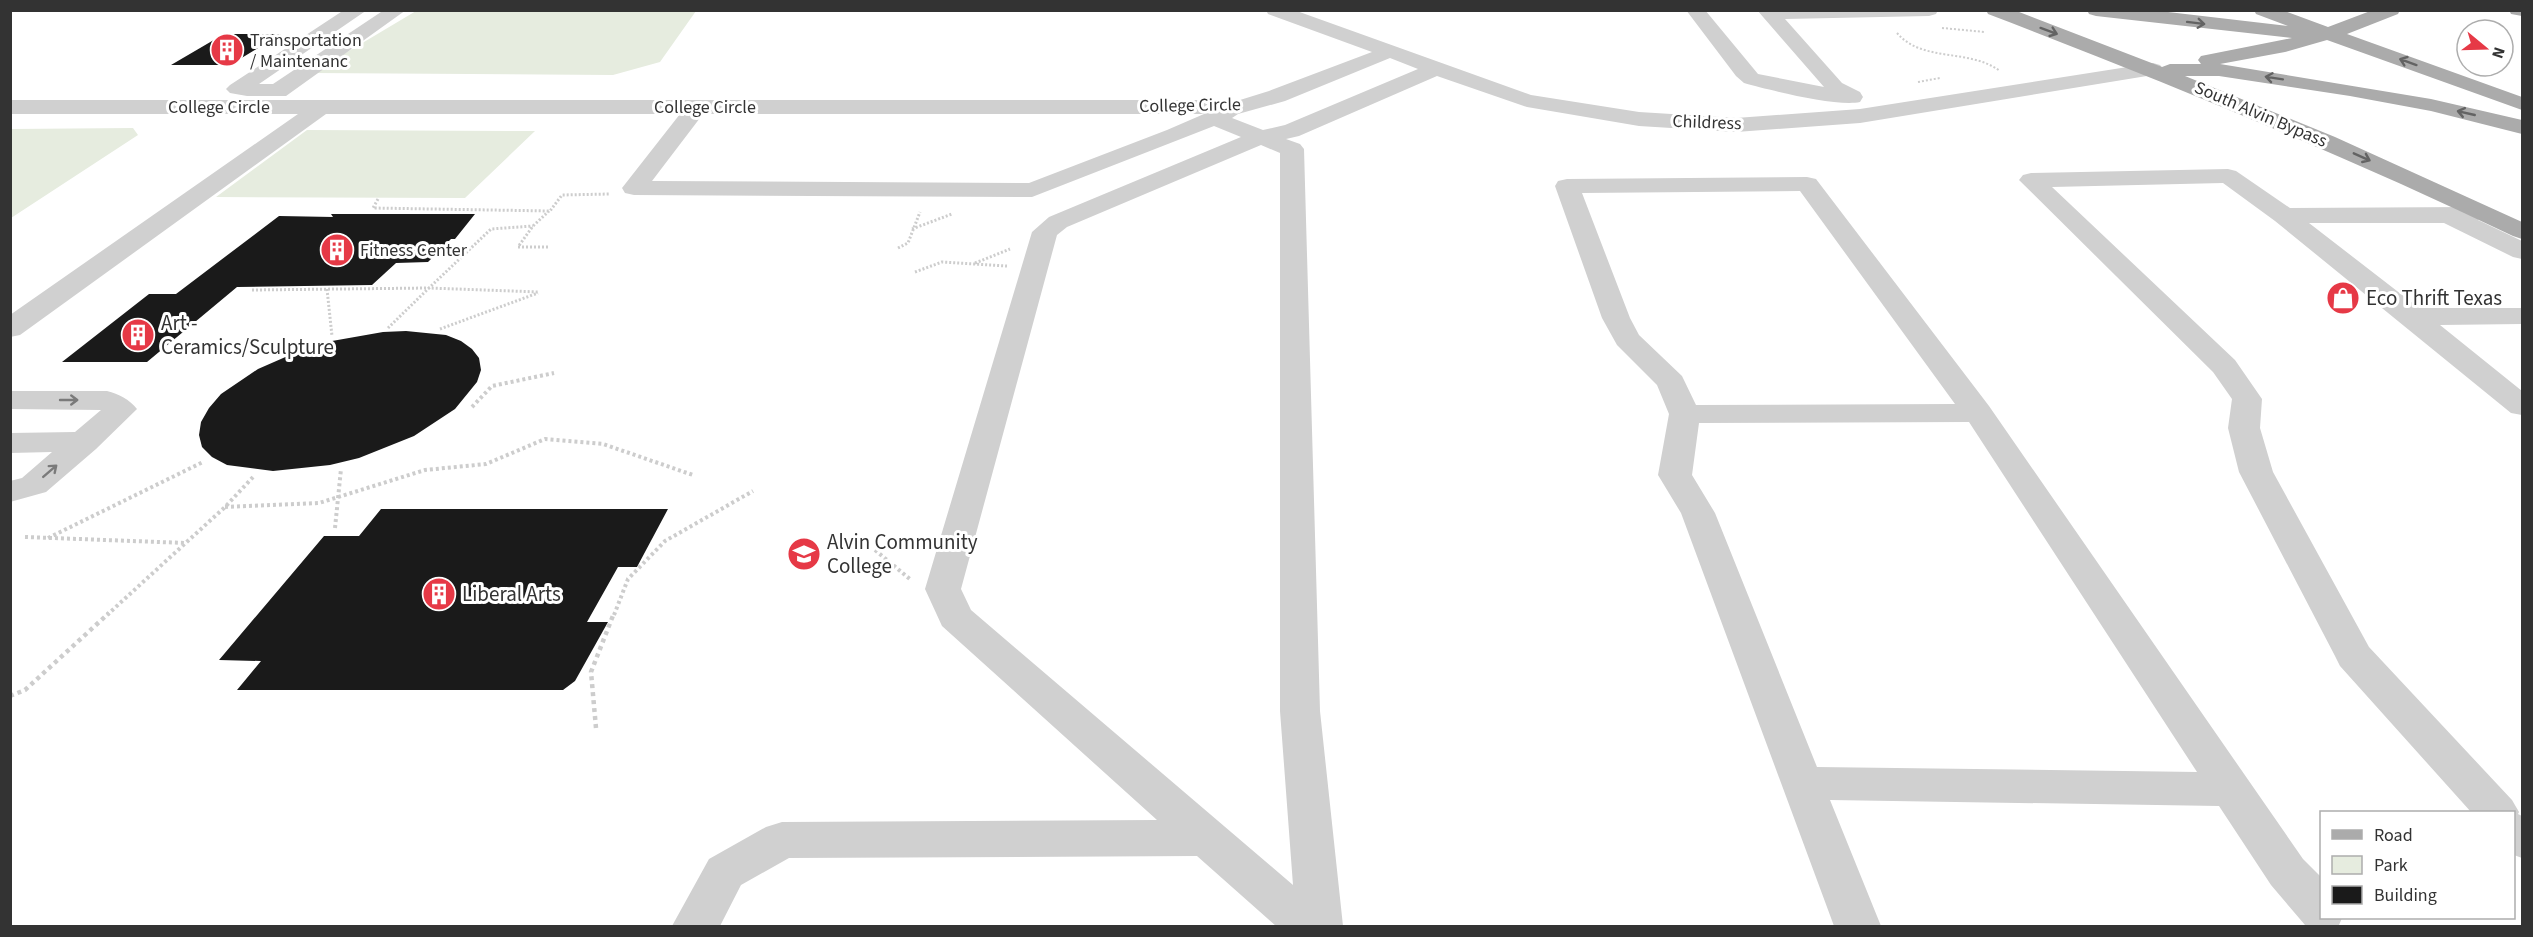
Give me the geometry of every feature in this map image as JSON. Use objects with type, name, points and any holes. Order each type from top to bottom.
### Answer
[{"type":"main road","name":"South Alvin Bypass","points":[[1995,10],[2153,69],[2358,155],[2523,231]]},
{"type":"main road","points":[[2096,10],[2273,32],[2328,34]]},
{"type":"main road","points":[[2263,10],[2523,104]]},
{"type":"main road","points":[[2153,69],[2285,46],[2328,34],[2391,10]]},
{"type":"main road","points":[[2518,10],[2523,11]]},
{"type":"main road","points":[[2153,69],[2219,70],[2318,85],[2431,105],[2523,127]]},
{"type":"street","points":[[237,89],[358,10]]},
{"type":"street","points":[[10,89],[278,91],[397,10]]},
{"type":"street","name":"Childress","points":[[1275,10],[1527,101],[1639,119],[1736,125],[1887,111],[2153,69]]},
{"type":"street","points":[[1695,10],[1743,72],[1751,79],[1818,93],[1849,95]]},
{"type":"street","points":[[1767,12],[1929,10]]},
{"type":"street","points":[[1767,12],[1835,87],[1887,111]]},
{"type":"street","name":"College Circle","points":[[10,107],[316,110],[697,107],[1226,112],[1277,96],[1389,52]]},
{"type":"street","points":[[1308,927],[956,617],[943,590],[1045,232],[1058,222],[1261,136],[1291,131],[1435,69]]},
{"type":"street","points":[[697,107],[634,188],[1032,190],[1175,135],[1226,112],[1261,136],[1292,149],[1300,711],[1320,927]]},
{"type":"street","points":[[14,317],[316,110]]},
{"type":"street","points":[[2495,811],[2354,656],[2256,472],[2244,428],[2247,399],[2224,366],[2031,180],[2228,176],[2284,216],[2523,406]]},
{"type":"street","points":[[1857,927],[1698,513],[1675,476],[1685,414],[1671,382],[1627,339],[1616,318],[1567,186],[1807,184],[1977,413],[2287,872],[2320,908]]},
{"type":"street","points":[[2448,215],[2523,250]]},
{"type":"street","points":[[2284,216],[2488,215]]},
{"type":"street","points":[[2412,317],[2523,316]]},
{"type":"street","points":[[10,400],[107,400],[121,409],[34,485],[10,492]]},
{"type":"street","points":[[1685,414],[1977,413]]},
{"type":"street","points":[[10,443],[85,442]]},
{"type":"street","points":[[1801,783],[2231,789]]},
{"type":"street","points":[[696,927],[725,872],[782,840],[1207,838]]},
{"type":"path","points":[[1938,28],[1992,32]]},
{"type":"path","points":[[1904,29],[1896,34],[1913,46],[1945,55],[1976,58],[1993,63],[2005,76]]},
{"type":"path","points":[[548,247],[518,247],[533,226],[550,211],[562,195],[611,194]]},
{"type":"path","points":[[378,199],[373,208],[550,211]]},
{"type":"path","points":[[898,248],[908,243],[924,203]]},
{"type":"path","points":[[388,328],[491,229],[533,226]]},
{"type":"path","points":[[971,264],[1016,247]]},
{"type":"path","points":[[915,272],[942,262],[1010,266]]},
{"type":"path","points":[[252,290],[429,288],[539,292],[440,329]]},
{"type":"path","points":[[327,289],[332,336]]},
{"type":"path","points":[[472,407],[492,386],[554,373]]},
{"type":"path","points":[[225,507],[319,503],[425,470],[486,464],[545,440],[603,444],[693,475]]},
{"type":"path","points":[[48,538],[203,462]]},
{"type":"path","points":[[334,528],[341,469]]},
{"type":"path","points":[[10,696],[25,690],[225,507],[254,476]]},
{"type":"path","points":[[596,728],[591,672],[612,613],[628,579],[665,541],[753,491]]},
{"type":"path","points":[[25,537],[186,543]]},
{"type":"path","points":[[875,550],[913,580]]},
{"type":"green space","points":[[416,11],[696,11],[660,62],[613,75],[312,73]]},
{"type":"green space","points":[[133,128],[138,135],[11,218],[11,129]]},
{"type":"green space","points":[[307,130],[535,131],[465,198],[216,197]]},
{"type":"building","name":"Transportation / Maintenanc","points":[[224,34],[281,34],[230,65],[171,65]]},
{"type":"building","name":"Fitness Center","points":[[331,214],[475,214],[455,239],[451,239],[428,262],[396,263],[372,285],[237,287],[147,362],[62,362],[149,294],[176,294],[279,216],[333,217]]},
{"type":"building","points":[[406,331],[446,335],[461,341],[479,358],[481,370],[477,382],[455,409],[414,436],[359,458],[330,465],[273,471],[227,465],[212,457],[202,447],[199,435],[201,422],[209,408],[221,394],[258,369],[306,348],[332,341],[383,332]]},
{"type":"building","name":"Liberal Arts","points":[[381,509],[668,509],[637,567],[618,567],[587,622],[608,622],[575,681],[563,690],[237,690],[261,661],[219,660],[324,536],[359,536]]},
{"type":"place","name":"Transportation / Maintenanc","points":[[227,50]]},
{"type":"place","name":"Fitness Center","points":[[337,250]]},
{"type":"place","name":"Eco Thrift Texas","points":[[2343,298]]},
{"type":"place","name":"Art - Ceramics/Sculpture","points":[[138,335]]},
{"type":"place","name":"Alvin Community College","points":[[804,554]]},
{"type":"place","name":"Liberal Arts","points":[[439,594]]}]
